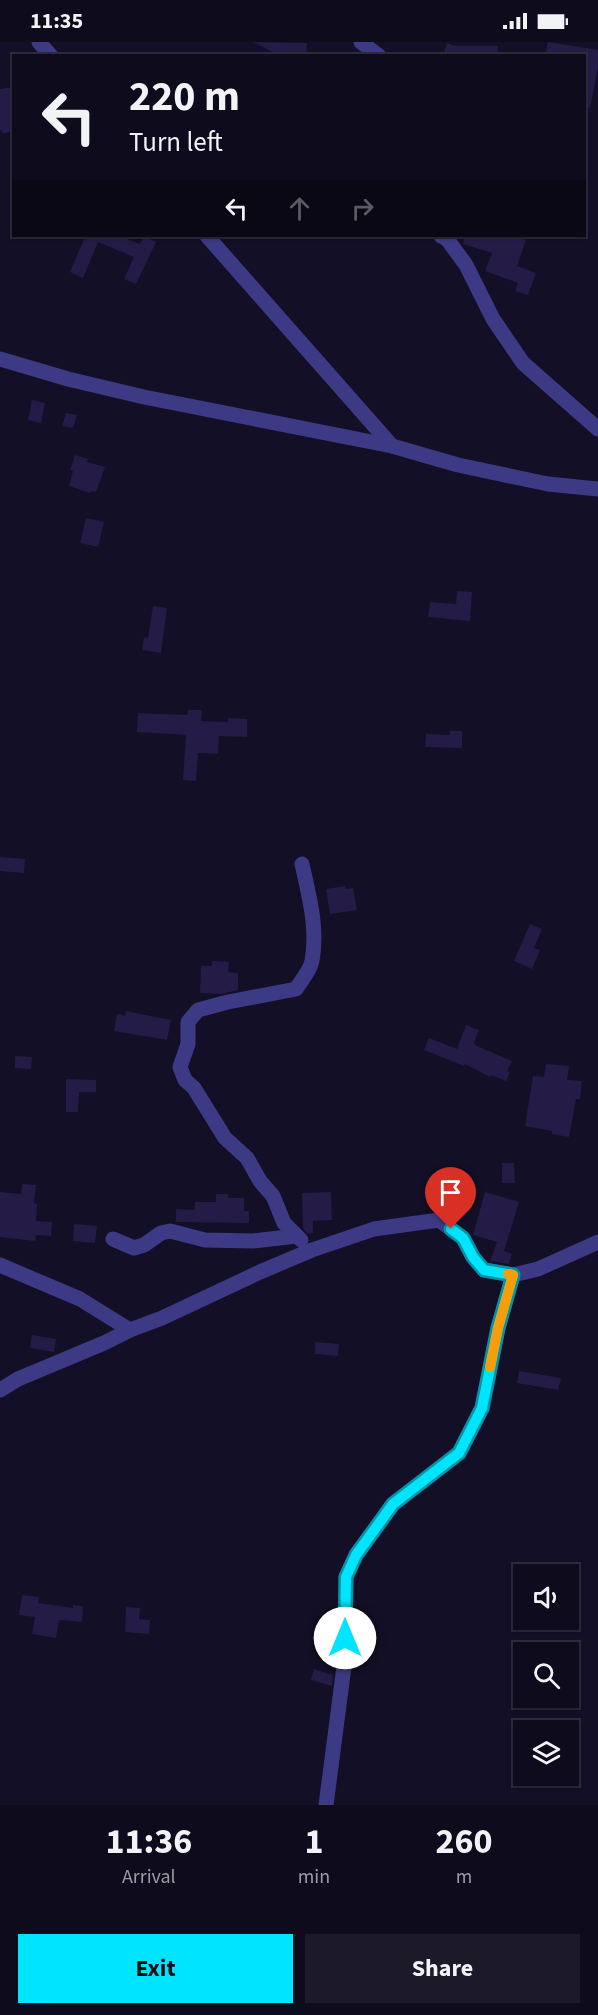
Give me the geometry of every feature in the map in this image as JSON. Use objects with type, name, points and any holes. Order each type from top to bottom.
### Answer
[{"type":"street","points":[[39,42],[49,54]]},
{"type":"street","points":[[361,42],[376,54]]},
{"type":"street","points":[[208,237],[392,446]]},
{"type":"street","points":[[445,237],[466,265],[493,318],[524,363],[598,429]]},
{"type":"street","points":[[0,358],[68,379],[144,397],[392,446],[458,465],[548,484],[598,489]]},
{"type":"street","points":[[302,864],[312,909],[314,931],[311,963],[296,989],[198,1010],[188,1022],[188,1044],[180,1067],[185,1080],[194,1088],[225,1138],[247,1158],[260,1181],[273,1196],[284,1223],[312,1250]]},
{"type":"street","points":[[0,1390],[18,1379],[162,1318],[260,1272],[312,1250],[374,1229],[439,1220],[463,1238],[473,1257],[484,1270],[513,1275],[538,1269],[598,1242]]},
{"type":"street","points":[[113,1239],[134,1248],[144,1245],[161,1233],[171,1231],[205,1240],[253,1241],[297,1236]]},
{"type":"street","points":[[0,1265],[80,1299],[130,1330]]},
{"type":"street","points":[[326,1805],[345,1659],[346,1577],[356,1555],[393,1504],[459,1453],[482,1408],[498,1328],[513,1275]]},
{"type":"building","points":[[253,42],[307,43],[306,54],[277,54]]},
{"type":"building","points":[[548,42],[598,50],[598,67],[590,108],[586,107],[586,54],[545,54]]},
{"type":"building","points":[[447,43],[454,46],[498,46],[497,54],[444,54]]},
{"type":"building","points":[[12,87],[12,132],[0,131],[0,89]]},
{"type":"building","points":[[85,237],[122,237],[140,244],[144,237],[146,237],[156,242],[136,284],[124,279],[134,257],[98,242],[83,278],[70,272]]},
{"type":"building","points":[[464,237],[522,237],[526,240],[517,266],[536,273],[528,295],[515,291],[518,283],[485,271],[492,253],[463,244]]},
{"type":"building","points":[[32,400],[45,403],[41,423],[28,420]]},
{"type":"building","points":[[66,413],[77,415],[73,428],[62,426]]},
{"type":"building","points":[[75,455],[88,459],[87,462],[105,467],[96,492],[91,491],[90,493],[69,486],[73,471],[70,470]]},
{"type":"building","points":[[86,518],[104,522],[98,547],[80,543]]},
{"type":"building","points":[[457,591],[472,592],[470,621],[428,617],[430,602],[456,604]]},
{"type":"building","points":[[153,606],[167,608],[161,653],[142,650],[144,637],[148,638]]},
{"type":"building","points":[[188,710],[202,710],[201,721],[228,722],[228,718],[247,719],[247,737],[219,736],[218,754],[198,753],[196,781],[183,780],[186,735],[137,732],[138,713],[187,715]]},
{"type":"building","points":[[450,731],[462,731],[462,748],[425,747],[426,734],[450,735]]},
{"type":"building","points":[[0,857],[25,859],[24,873],[0,871]]},
{"type":"building","points":[[345,886],[345,889],[353,888],[357,910],[330,914],[326,889]]},
{"type":"building","points":[[530,924],[542,929],[534,948],[540,950],[532,969],[514,961]]},
{"type":"building","points":[[212,961],[229,962],[228,972],[238,973],[238,990],[221,994],[200,993],[201,966],[212,966]]},
{"type":"building","points":[[126,1011],[171,1020],[167,1040],[114,1031],[117,1014],[125,1016]]},
{"type":"building","points":[[466,1025],[479,1030],[475,1045],[512,1061],[507,1071],[510,1072],[506,1081],[491,1075],[490,1077],[465,1064],[464,1066],[424,1050],[429,1038],[457,1049]]},
{"type":"building","points":[[15,1056],[32,1057],[31,1069],[15,1068]]},
{"type":"building","points":[[546,1064],[569,1066],[567,1080],[582,1081],[580,1099],[576,1099],[569,1137],[525,1126],[533,1076],[544,1077]]},
{"type":"building","points":[[66,1079],[96,1080],[96,1092],[79,1092],[78,1112],[66,1112]]},
{"type":"building","points":[[502,1163],[514,1163],[515,1183],[502,1183]]},
{"type":"building","points":[[22,1184],[36,1185],[34,1203],[37,1204],[36,1221],[52,1222],[51,1236],[36,1235],[35,1241],[0,1237],[0,1192],[21,1194]]},
{"type":"building","points":[[331,1192],[332,1220],[313,1221],[313,1233],[308,1234],[303,1228],[302,1193]]},
{"type":"building","points":[[485,1192],[519,1202],[504,1251],[512,1254],[509,1264],[490,1261],[497,1242],[473,1235]]},
{"type":"building","points":[[216,1194],[228,1194],[228,1198],[244,1198],[244,1211],[249,1211],[249,1223],[176,1222],[176,1209],[195,1210],[195,1202],[216,1202]]},
{"type":"building","points":[[74,1224],[97,1226],[95,1243],[73,1241]]},
{"type":"building","points":[[32,1335],[56,1339],[54,1352],[30,1348]]},
{"type":"building","points":[[315,1342],[339,1344],[338,1356],[315,1354]]},
{"type":"building","points":[[519,1371],[561,1378],[558,1390],[517,1383]]},
{"type":"building","points":[[22,1595],[39,1597],[38,1603],[73,1608],[73,1605],[83,1606],[82,1622],[59,1620],[56,1638],[32,1634],[35,1617],[19,1615]]},
{"type":"building","points":[[126,1607],[140,1608],[139,1619],[150,1620],[149,1634],[125,1632]]},
{"type":"building","points":[[314,1669],[333,1675],[332,1686],[311,1680]]},
{"type":"slow traffic","points":[[490,1367],[513,1275],[508,1274]]},
{"type":"route","points":[[345,1638],[346,1577],[356,1555],[393,1504],[459,1453],[482,1408],[498,1328],[513,1275],[484,1270],[473,1257],[463,1238],[451,1229]]}]
